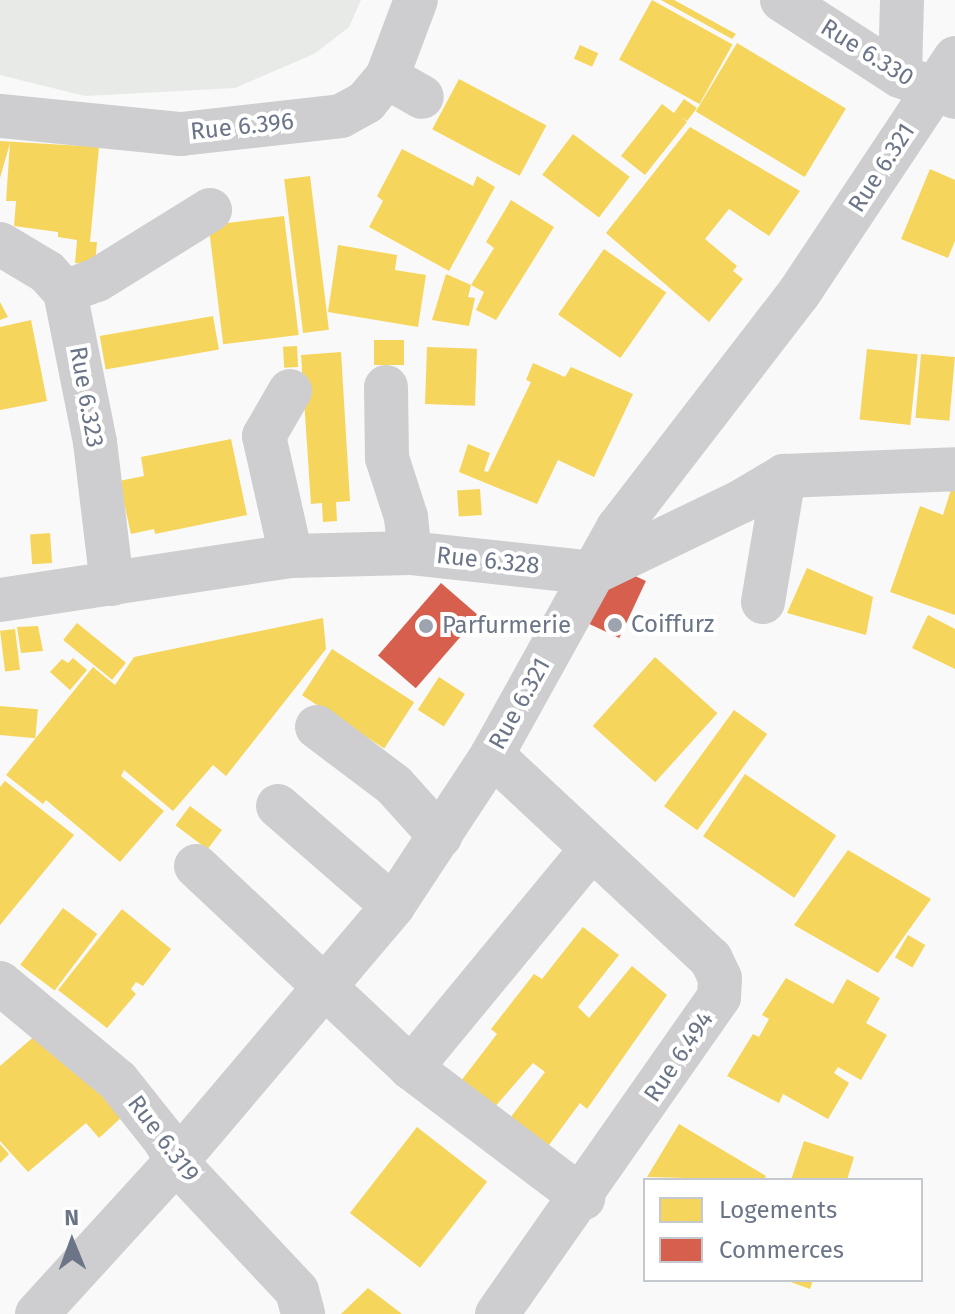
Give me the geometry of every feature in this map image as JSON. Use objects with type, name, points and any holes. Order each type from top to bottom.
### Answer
[{"type":"street","name":"Rue 6.396","points":[[0,116],[181,134],[341,116],[404,87],[416,0]]},
{"type":"street","name":"Rue 6.330","points":[[782,0],[935,81]]},
{"type":"street","points":[[902,0],[935,81]]},
{"type":"street","name":"Rue 6.321","points":[[37,1314],[176,1162],[393,906],[492,755],[618,528],[799,293],[885,169],[935,81]]},
{"type":"street","points":[[0,244],[47,272],[65,292],[97,280],[210,210]]},
{"type":"street","name":"Rue 6.323","points":[[65,292],[95,442],[112,584]]},
{"type":"street","points":[[386,387],[387,458],[406,517],[410,553]]},
{"type":"street","points":[[290,391],[264,436],[291,556]]},
{"type":"street","points":[[593,573],[742,501],[784,476],[955,469]]},
{"type":"street","points":[[763,602],[784,476]]},
{"type":"street","name":"Rue 6.328","points":[[0,600],[291,556],[410,553],[593,573]]},
{"type":"street","points":[[317,727],[394,785],[440,836]]},
{"type":"street","name":"Rue 6.494","points":[[492,755],[711,959],[720,978],[719,997],[583,1198],[497,1314]]},
{"type":"street","points":[[278,806],[393,906]]},
{"type":"street","points":[[411,1068],[591,850]]},
{"type":"street","points":[[196,866],[281,941],[322,988],[411,1068],[583,1198]]},
{"type":"street","name":"Rue 6.319","points":[[0,983],[118,1081],[165,1140],[176,1162],[297,1291],[303,1314]]},
{"type":"shaded area","points":[[0,0],[361,0],[349,27],[314,54],[235,88],[85,96],[0,75]]},
{"type":"building: Logements","points":[[652,0],[732,45],[699,104],[619,59]]},
{"type":"building: Logements","points":[[661,0],[674,0],[736,34],[732,39]]},
{"type":"building: Logements","points":[[737,43],[846,108],[805,177],[696,112]]},
{"type":"building: Logements","points":[[580,45],[598,53],[592,67],[574,59]]},
{"type":"building: Logements","points":[[459,79],[546,125],[520,176],[432,129]]},
{"type":"building: Logements","points":[[684,99],[697,108],[687,121],[680,116],[687,122],[645,175],[621,156],[662,104],[674,113]]},
{"type":"building: Logements","points":[[690,127],[800,191],[769,236],[729,209],[705,239],[737,266],[733,271],[743,279],[709,322],[606,233]]},
{"type":"building: Logements","points":[[573,134],[630,177],[599,217],[542,175]]},
{"type":"building: Logements","points":[[0,141],[99,147],[90,242],[97,242],[95,264],[75,263],[77,240],[58,237],[58,232],[14,226],[16,201],[6,201],[10,143],[0,178]]},
{"type":"building: Logements","points":[[402,149],[473,186],[477,176],[495,187],[449,271],[369,227],[383,201],[377,196]]},
{"type":"building: Logements","points":[[930,169],[955,180],[955,241],[948,258],[901,239]]},
{"type":"building: Logements","points":[[310,176],[329,330],[303,333],[284,179]]},
{"type":"building: Logements","points":[[511,200],[554,227],[496,320],[476,310],[484,292],[471,285],[494,248],[486,242]]},
{"type":"building: Logements","points":[[284,216],[299,335],[223,344],[209,225]]},
{"type":"building: Logements","points":[[338,245],[397,255],[395,270],[426,275],[418,327],[328,312]]},
{"type":"building: Logements","points":[[604,249],[666,293],[620,358],[558,315]]},
{"type":"building: Logements","points":[[446,274],[471,285],[468,297],[475,298],[469,326],[432,320]]},
{"type":"building: Logements","points":[[0,302],[8,317],[0,320]]},
{"type":"building: Logements","points":[[213,316],[219,349],[106,369],[100,336]]},
{"type":"building: Logements","points":[[31,320],[47,401],[0,410],[0,327]]},
{"type":"building: Logements","points":[[374,340],[404,340],[404,365],[374,365]]},
{"type":"building: Logements","points":[[297,346],[298,367],[284,368],[283,347]]},
{"type":"building: Logements","points":[[427,347],[477,349],[475,406],[425,404]]},
{"type":"building: Logements","points":[[867,349],[918,354],[910,425],[860,420]]},
{"type":"building: Logements","points":[[341,352],[350,501],[336,502],[337,521],[323,522],[322,503],[311,504],[301,355]]},
{"type":"building: Logements","points":[[921,354],[955,357],[949,421],[915,418]]},
{"type":"building: Logements","points":[[533,363],[565,377],[571,367],[633,394],[594,477],[558,460],[537,504],[459,472],[468,444],[490,453],[484,471],[488,472],[531,382],[526,380]]},
{"type":"building: Logements","points":[[231,439],[247,515],[155,534],[154,529],[131,534],[119,481],[144,476],[141,457]]},
{"type":"building: Logements","points":[[955,477],[955,615],[890,592],[920,506],[943,515]]},
{"type":"building: Logements","points":[[480,489],[482,515],[459,517],[457,491]]},
{"type":"building: Logements","points":[[50,533],[52,563],[32,564],[30,534]]},
{"type":"building: Logements","points":[[807,568],[873,597],[866,635],[787,613]]},
{"type":"building: Logements","points":[[928,615],[955,629],[955,669],[912,648]]},
{"type":"building: Logements","points":[[323,618],[326,649],[226,776],[213,765],[173,811],[124,770],[121,776],[164,811],[120,862],[46,800],[43,804],[6,775],[93,667],[115,685],[134,657]]},
{"type":"building: Logements","points":[[77,623],[126,663],[112,680],[63,640]]},
{"type":"building: Logements","points":[[38,626],[43,651],[21,653],[17,627]]},
{"type":"building: Logements","points":[[15,629],[20,670],[5,672],[0,631]]},
{"type":"building: Logements","points":[[332,649],[414,702],[384,749],[302,695]]},
{"type":"building: Logements","points":[[655,657],[717,713],[655,782],[593,726]]},
{"type":"building: Logements","points":[[73,658],[87,670],[70,690],[50,672],[62,659],[68,663]]},
{"type":"building: Logements","points":[[439,677],[465,694],[444,727],[418,710]]},
{"type":"building: Logements","points":[[0,706],[38,709],[35,738],[0,735]]},
{"type":"building: Logements","points":[[734,710],[767,734],[697,830],[664,806]]},
{"type":"building: Logements","points":[[745,774],[836,836],[794,898],[703,836]]},
{"type":"building: Logements","points":[[5,781],[74,835],[0,925],[0,787]]},
{"type":"building: Logements","points":[[190,806],[222,830],[208,849],[176,825]]},
{"type":"building: Logements","points":[[848,850],[931,899],[878,973],[794,925]]},
{"type":"building: Logements","points":[[63,908],[97,934],[55,991],[20,965]]},
{"type":"building: Logements","points":[[122,909],[171,949],[143,986],[136,982],[131,989],[136,994],[107,1028],[58,990]]},
{"type":"building: Logements","points":[[583,927],[619,955],[578,1007],[589,1018],[632,966],[667,995],[587,1109],[580,1103],[543,1153],[504,1126],[545,1072],[533,1063],[493,1109],[457,1086],[497,1034],[491,1029],[534,974],[542,979]]},
{"type":"building: Logements","points":[[908,935],[925,945],[912,968],[895,958]]},
{"type":"building: Logements","points":[[786,978],[833,1004],[847,979],[880,998],[866,1023],[887,1035],[861,1080],[838,1067],[834,1073],[849,1083],[828,1119],[783,1094],[779,1103],[727,1076],[753,1034],[759,1037],[769,1019],[762,1015]]},
{"type":"building: Logements","points":[[45,1027],[122,1117],[99,1138],[86,1123],[28,1172],[0,1141],[0,1066]]},
{"type":"building: Logements","points":[[679,1124],[766,1176],[765,1178],[647,1177]]},
{"type":"building: Logements","points":[[417,1127],[487,1182],[420,1268],[350,1213]]},
{"type":"building: Logements","points":[[804,1141],[854,1157],[848,1178],[792,1178]]},
{"type":"building: Logements","points":[[0,1144],[9,1154],[0,1163]]},
{"type":"building: Logements","points":[[791,1282],[812,1282],[810,1289]]},
{"type":"building: Logements","points":[[368,1288],[402,1314],[341,1314]]},
{"type":"building: Commerces","points":[[616,567],[646,581],[619,638],[589,624]]},
{"type":"building: Commerces","points":[[441,583],[479,616],[416,688],[378,655]]},
{"type":"place","name":"Coiffurz","points":[[615,625]]},
{"type":"place","name":"Parfurmerie","points":[[426,626]]}]
